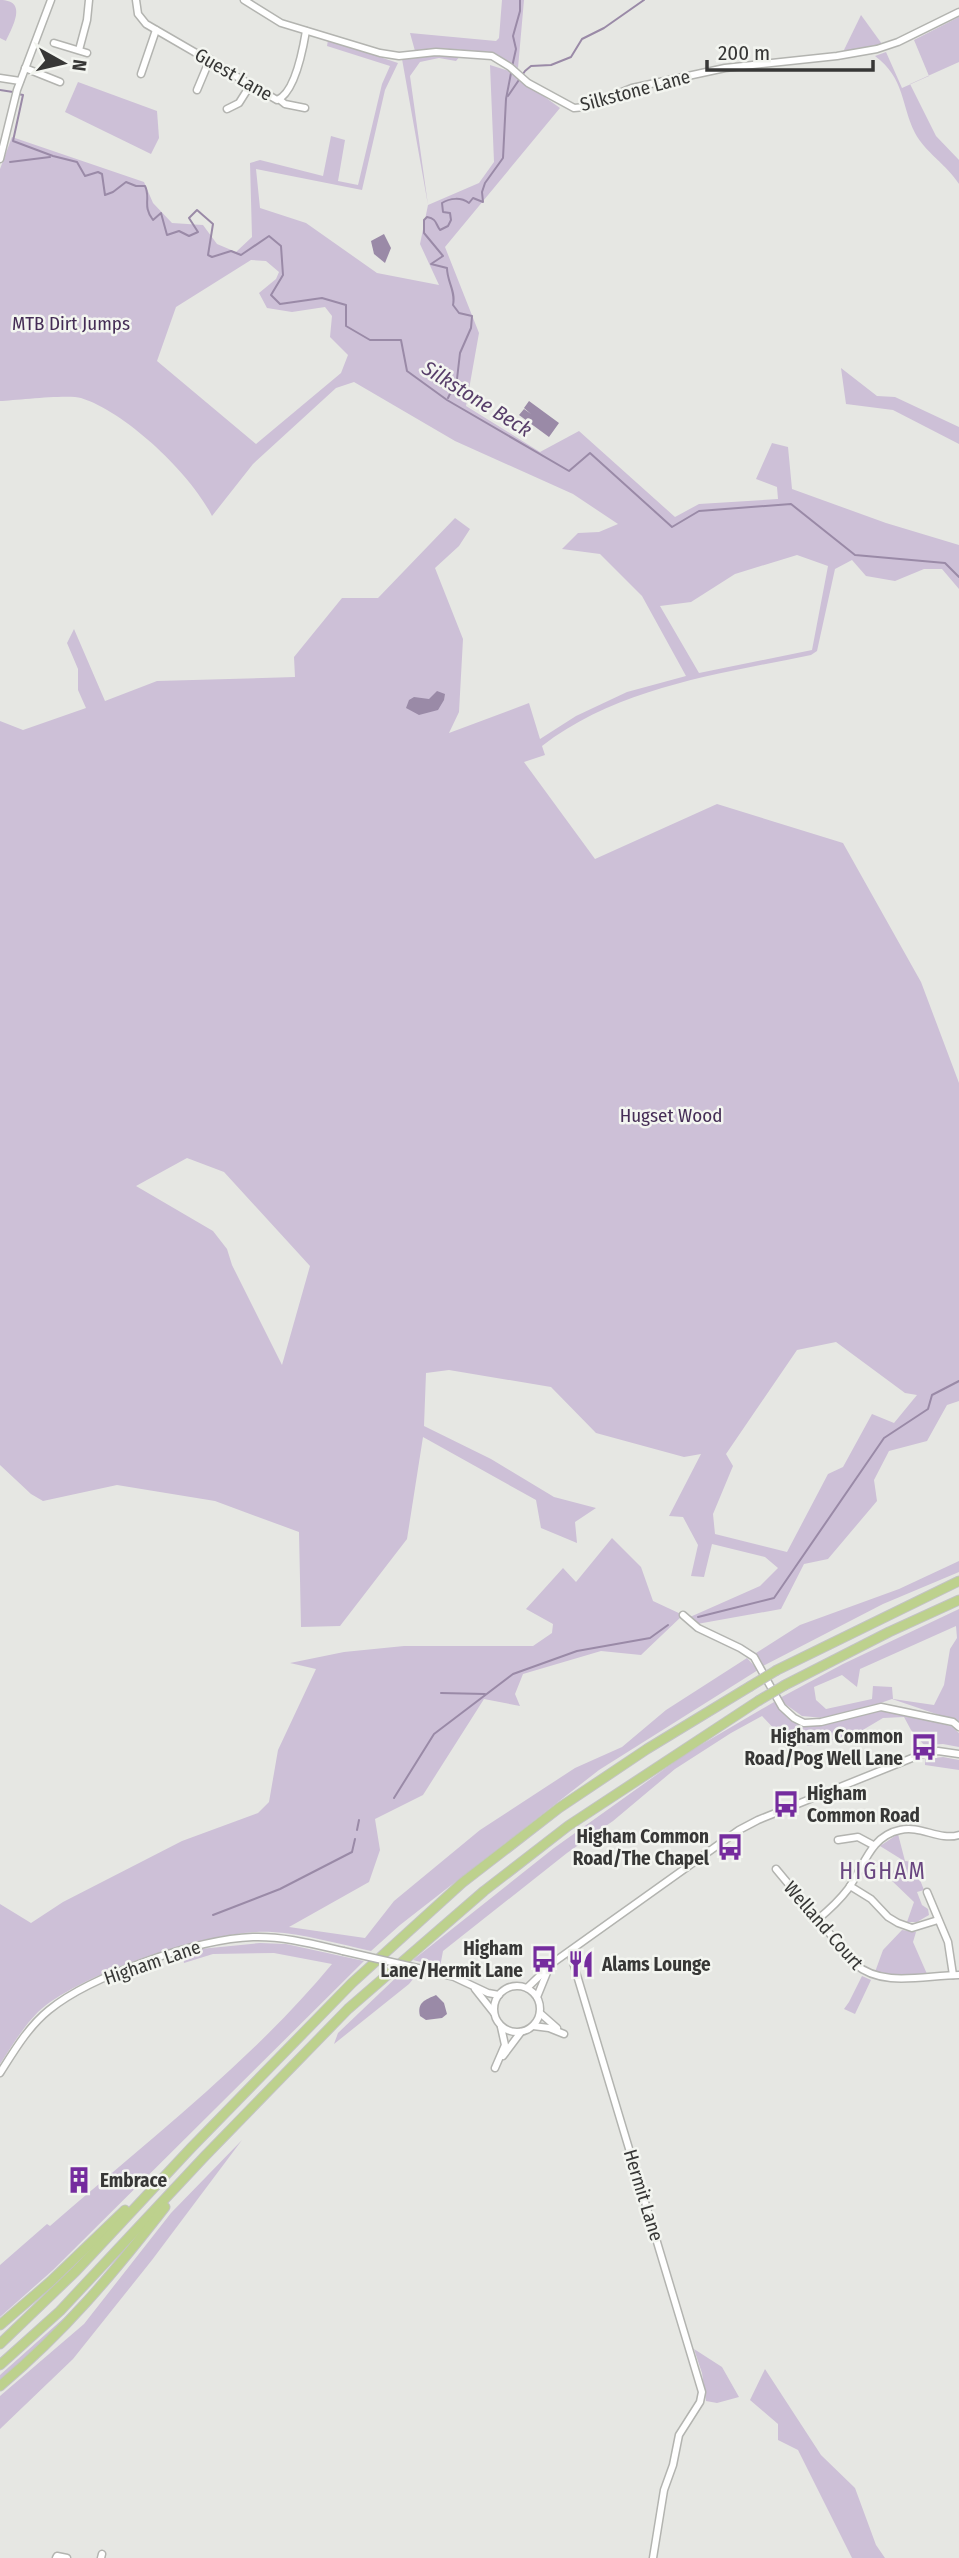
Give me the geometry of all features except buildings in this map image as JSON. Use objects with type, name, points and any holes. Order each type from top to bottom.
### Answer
[{"type":"highway","points":[[0,2344],[76,2272],[191,2148],[352,1983],[462,1883],[570,1801],[647,1749],[749,1687],[777,1670],[959,1581]]},
{"type":"highway","points":[[0,2365],[60,2311],[348,2009],[484,1891],[568,1826],[758,1701],[889,1632],[959,1600]]},
{"type":"highway","points":[[0,2325],[50,2282],[191,2148]]},
{"type":"highway","points":[[0,2386],[77,2315],[205,2156]]},
{"type":"street","points":[[0,159],[16,90],[51,0]]},
{"type":"street","points":[[79,50],[89,0]]},
{"type":"street","name":"Guest Lane","points":[[136,0],[138,14],[146,24],[280,100],[297,71],[306,31]]},
{"type":"street","name":"Silkstone Lane","points":[[247,1],[281,23],[380,53],[399,56],[436,52],[492,56],[528,83],[574,108],[585,107],[632,88],[699,74],[751,64],[805,60],[877,49],[905,39],[959,12]]},
{"type":"street","points":[[145,71],[156,30]]},
{"type":"street","points":[[54,43],[88,53]]},
{"type":"street","points":[[200,87],[210,59]]},
{"type":"street","points":[[25,68],[60,82]]},
{"type":"street","points":[[0,78],[20,81]]},
{"type":"street","points":[[232,109],[251,84]]},
{"type":"street","points":[[280,100],[303,105]]},
{"type":"street","points":[[683,1615],[698,1628],[754,1657],[782,1707],[804,1723],[821,1722],[881,1707],[953,1722],[959,1727]]},
{"type":"street","points":[[527,1989],[550,1966],[739,1830],[922,1754],[938,1751],[959,1754]]},
{"type":"street","points":[[817,1920],[839,1902],[873,1845],[886,1835],[902,1829],[918,1829],[942,1837],[959,1835]]},
{"type":"street","points":[[838,1840],[858,1837],[873,1845]]},
{"type":"street","name":"Welland Court","points":[[776,1869],[855,1965],[866,1974],[887,1978],[956,1975]]},
{"type":"street","points":[[850,1886],[871,1899],[888,1917],[898,1923],[912,1928],[939,1920]]},
{"type":"street","points":[[927,1892],[948,1942],[956,1975]]},
{"type":"street","name":"Higham Lane","points":[[0,2073],[22,2039],[49,2010],[89,1985],[189,1947],[221,1940],[253,1937],[286,1939],[422,1969],[465,1982]]},
{"type":"street","name":"Hermit Lane","points":[[570,1952],[698,2375],[702,2397],[679,2435],[674,2465],[664,2490],[653,2558]]},
{"type":"street","points":[[500,2025],[514,2032],[521,2032],[533,2026],[564,2034],[540,2013],[537,1997],[550,1966]]},
{"type":"street","points":[[465,1982],[499,1995]]},
{"type":"street","points":[[465,1982],[478,1992],[495,2013]]},
{"type":"street","points":[[521,2032],[495,2068],[505,2045],[504,2033],[494,2007],[499,1995],[514,1986],[527,1989],[537,1997]]},
{"type":"street","points":[[533,2026],[540,2013]]},
{"type":"street","points":[[56,2558],[67,2558]]},
{"type":"green space","points":[[0,0],[9,1],[16,9],[15,21],[6,41],[0,38]]},
{"type":"green space","points":[[502,0],[524,0],[518,68],[491,52],[435,48],[415,51],[410,33],[496,41],[499,38]]},
{"type":"green space","points":[[861,15],[882,44],[843,52]]},
{"type":"green space","points":[[959,17],[959,62],[929,76],[914,40]]},
{"type":"green space","points":[[328,40],[398,63],[385,90],[362,190],[256,169],[260,208],[306,223],[377,273],[439,285],[420,244],[428,205],[479,183],[494,162],[490,65],[509,71],[560,108],[445,247],[479,333],[466,406],[540,452],[579,431],[675,517],[699,504],[778,499],[777,487],[756,479],[772,443],[788,447],[792,489],[886,523],[959,545],[959,589],[942,569],[924,569],[895,581],[866,576],[852,560],[835,569],[817,651],[811,655],[706,677],[637,696],[572,726],[542,746],[545,755],[524,762],[595,859],[717,804],[843,843],[921,982],[959,1083],[959,1401],[947,1405],[927,1441],[889,1451],[874,1480],[877,1501],[828,1559],[804,1564],[781,1609],[697,1624],[690,1617],[760,1586],[778,1568],[765,1557],[712,1544],[704,1577],[691,1576],[698,1545],[683,1517],[669,1516],[701,1454],[684,1457],[596,1433],[551,1387],[449,1370],[426,1373],[424,1426],[491,1459],[554,1497],[596,1508],[575,1522],[577,1543],[541,1528],[536,1500],[423,1437],[407,1539],[340,1626],[301,1627],[299,1532],[215,1501],[117,1485],[43,1501],[31,1494],[0,1465],[0,721],[23,730],[86,708],[78,690],[78,669],[67,643],[74,629],[105,701],[157,681],[295,677],[294,657],[342,598],[378,598],[455,518],[470,529],[459,546],[435,568],[463,639],[459,712],[449,733],[529,703],[540,739],[576,716],[627,692],[686,676],[642,596],[600,554],[562,549],[578,533],[599,532],[618,524],[573,494],[455,441],[354,382],[336,388],[253,464],[212,516],[189,482],[156,446],[118,416],[99,405],[75,397],[0,401],[0,169],[12,137],[144,182],[153,203],[172,223],[203,225],[217,244],[236,252],[252,237],[250,163],[260,160],[323,176],[331,136],[345,140],[338,181],[358,185],[382,84],[390,66],[327,46]],"holes":[[[251,260],[266,261],[279,272],[276,279],[259,293],[267,308],[292,312],[325,307],[332,316],[330,337],[348,355],[341,373],[256,444],[157,361],[176,307]],[[797,555],[828,566],[812,650],[699,673],[660,606],[691,602],[735,574]],[[187,1158],[224,1172],[310,1266],[282,1365],[232,1265],[227,1249],[213,1231],[136,1186]],[[836,1342],[905,1393],[917,1395],[894,1423],[872,1414],[843,1467],[828,1474],[787,1552],[715,1534],[713,1514],[733,1466],[726,1454],[797,1350]]]},
{"type":"green space","points":[[886,52],[902,88],[910,84],[936,136],[959,160],[959,184],[919,140],[892,73],[875,56]]},
{"type":"green space","points":[[437,54],[461,55],[456,61],[439,58],[420,62],[410,76],[428,205],[402,59]]},
{"type":"green space","points":[[78,82],[157,111],[159,138],[151,154],[65,112]]},
{"type":"green space","points":[[841,368],[877,396],[895,397],[959,427],[959,444],[893,410],[846,404]]},
{"type":"green space","points":[[612,1538],[641,1567],[653,1601],[683,1615],[641,1655],[601,1651],[523,1674],[515,1694],[520,1706],[484,1699],[423,1795],[375,1819],[380,1850],[369,1882],[289,1927],[365,1938],[394,1901],[480,1830],[575,1768],[622,1747],[666,1710],[747,1658],[758,1670],[599,1770],[400,1925],[371,1951],[272,1932],[217,1937],[184,1945],[115,1968],[58,1997],[38,2012],[0,2064],[0,1904],[31,1923],[63,1902],[182,1841],[258,1813],[269,1802],[278,1750],[316,1669],[290,1663],[344,1652],[404,1646],[533,1646],[552,1633],[553,1624],[526,1609],[563,1568],[576,1582]]},
{"type":"green space","points":[[959,1561],[959,1572],[883,1604],[763,1666],[756,1653],[800,1625],[899,1589]]},
{"type":"green space","points":[[959,1609],[959,1724],[892,1699],[824,1718],[802,1716],[778,1699],[843,1664]],"holes":[[[956,1626],[957,1638],[950,1649],[944,1685],[934,1705],[893,1699],[892,1687],[873,1686],[872,1699],[826,1709],[816,1700],[814,1687],[842,1675],[857,1687],[860,1669]]]},
{"type":"green space","points":[[774,1702],[787,1717],[801,1725],[820,1726],[881,1709],[951,1726],[959,1733],[959,1747],[924,1745],[904,1717],[883,1718],[856,1734],[809,1746],[780,1735],[762,1716],[675,1769],[613,1821],[567,1853],[443,1951],[440,1967],[413,1960],[554,1848],[687,1753]]},
{"type":"green space","points":[[943,1757],[959,1760],[959,1770],[925,1765],[925,1759]]},
{"type":"green space","points":[[898,1834],[905,1861],[913,1862],[924,1890],[917,1892],[929,1915],[917,1922],[907,1922],[914,1902],[889,1878],[901,1859],[880,1846]]},
{"type":"green space","points":[[902,1930],[916,1932],[913,1942],[927,1974],[887,1975],[875,1972],[883,1950]]},
{"type":"green space","points":[[260,1943],[286,1944],[364,1961],[53,2270],[0,2317],[0,2265],[47,2224],[50,2226],[233,2068],[301,2000],[332,1964],[274,1953],[213,1954],[184,1963],[183,1955],[200,1949]]},
{"type":"green space","points":[[404,1970],[418,1973],[409,1984],[334,2044],[338,2033]]},
{"type":"green space","points":[[862,1976],[871,1980],[855,2014],[844,2009]]},
{"type":"green space","points":[[242,2140],[73,2359],[0,2429],[0,2396],[84,2324],[171,2213]]},
{"type":"green space","points":[[107,2273],[62,2325],[0,2381],[0,2375],[65,2317]]},
{"type":"green space","points":[[694,2349],[722,2367],[739,2397],[717,2403],[706,2401],[702,2373]]},
{"type":"green space","points":[[765,2369],[821,2455],[855,2488],[876,2545],[885,2558],[852,2558],[798,2450],[778,2440],[778,2424],[750,2400]]},
{"type":"shaded area","points":[[384,234],[391,248],[385,263],[374,254],[371,241]]},
{"type":"shaded area","points":[[529,401],[559,423],[549,437],[519,415],[524,409],[531,414],[524,408]]},
{"type":"shaded area","points":[[437,691],[445,694],[438,710],[419,715],[406,708],[409,700],[414,697],[429,699]]},
{"type":"shaded area","points":[[436,1995],[444,2003],[447,2014],[442,2018],[426,2020],[420,2016],[421,2005]]},
{"type":"waterway","points":[[512,67],[516,49],[513,36],[520,0]]},
{"type":"waterway","points":[[508,96],[531,66],[551,65],[571,57],[582,39],[604,28],[644,0]]},
{"type":"waterway","points":[[448,398],[457,379],[460,353],[471,328],[472,316],[459,313],[453,305],[447,268],[431,264],[443,256],[424,233],[424,220],[427,217],[433,219],[440,230],[448,226],[451,220],[450,213],[443,212],[442,203],[456,199],[469,203],[473,198],[483,202],[485,183],[503,158],[506,99],[511,73]]},
{"type":"waterway","name":"Silkstone Beck","points":[[0,90],[13,92]]},
{"type":"waterway","name":"Silkstone Beck","points":[[18,94],[23,95],[13,141],[77,162],[85,176],[98,172],[102,174],[105,195],[126,182],[145,186],[150,215],[153,220],[161,213],[167,235],[179,231],[189,236],[198,232],[189,218],[197,210],[213,224],[208,255],[212,257],[231,251],[241,255],[269,236],[281,246],[283,275],[271,295],[280,304],[322,298],[346,305],[346,326],[370,340],[401,340],[407,371],[447,400],[569,471],[590,453],[672,527],[699,511],[791,504],[855,555],[945,563],[959,577]]},
{"type":"waterway","points":[[10,162],[50,157]]},
{"type":"waterway","points":[[698,1617],[774,1598],[884,1438],[928,1409],[932,1395],[959,1381]]},
{"type":"waterway","points":[[394,1798],[434,1734],[513,1674],[577,1651],[650,1638],[668,1625]]},
{"type":"waterway","points":[[441,1693],[485,1694]]},
{"type":"waterway","points":[[357,1830],[359,1820]]},
{"type":"waterway","points":[[213,1915],[280,1889],[352,1852],[355,1839]]},
{"type":"place","name":"Higham Common Road/Pog Well Lane","points":[[924,1747]]},
{"type":"place","name":"Higham Common Road","points":[[786,1804]]},
{"type":"place","name":"Higham Common Road/The Chapel","points":[[730,1847]]},
{"type":"place","name":"Higham Lane/Hermit Lane","points":[[544,1959]]},
{"type":"place","name":"Alams Lounge","points":[[581,1964]]},
{"type":"place","name":"Embrace","points":[[79,2180]]},
{"type":"district","name":"HIGHAM","points":[[883,1871]]},
{"type":"park label","name":"MTB Dirt Jumps","points":[[71,323]]},
{"type":"park label","name":"Hugset Wood","points":[[671,1115]]}]
